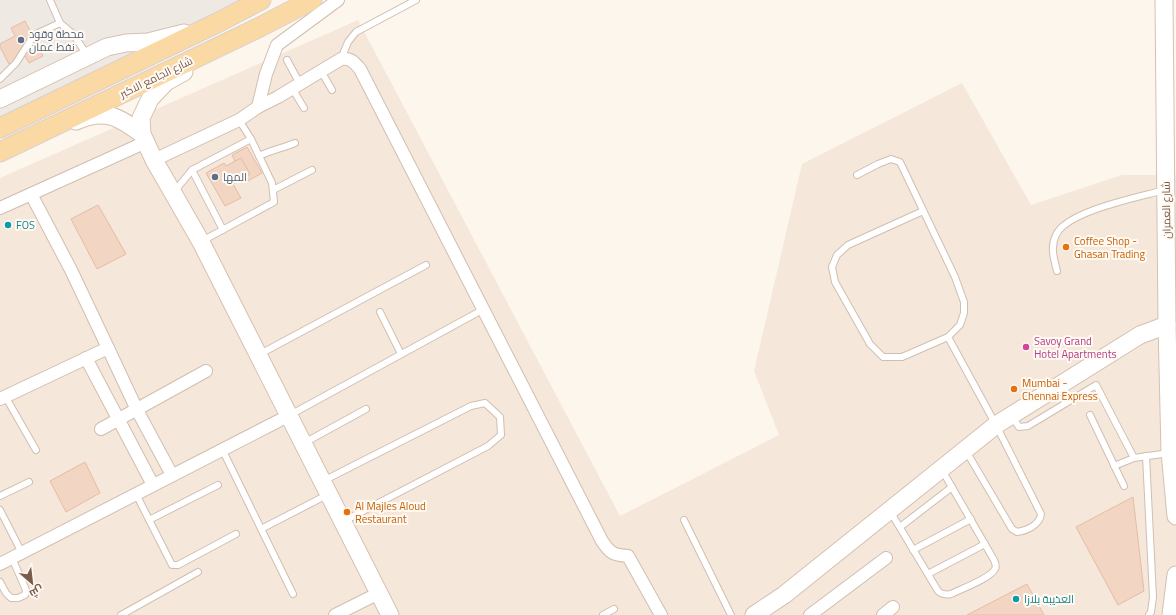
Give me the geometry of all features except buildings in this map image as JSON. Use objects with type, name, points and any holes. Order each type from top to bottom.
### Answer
[{"type":"main road","name":"شارع الجامع الاكبر","points":[[0,128],[221,21],[260,0]]},
{"type":"main road","name":"شارع الجامع الاكبر","points":[[0,152],[245,34],[312,0]]},
{"type":"street","points":[[258,107],[266,74],[277,45],[338,0]]},
{"type":"street","name":"شارع العمران","points":[[1164,0],[1167,325],[1170,452],[1176,516]]},
{"type":"street","points":[[0,99],[107,47],[168,38],[221,21]]},
{"type":"street","points":[[245,34],[226,49],[166,82],[150,99],[141,118],[144,138],[154,160],[200,242],[390,615]]},
{"type":"street","points":[[154,160],[239,120],[258,107],[341,59],[349,58],[355,62],[484,309],[602,541],[608,550],[617,555],[628,556],[661,615]]},
{"type":"street","points":[[32,137],[60,128],[89,115],[112,116],[127,123],[144,138]]},
{"type":"street","points":[[0,208],[144,138]]},
{"type":"street","points":[[31,194],[71,270],[137,410],[172,475]]},
{"type":"street","points":[[754,615],[784,595],[996,425],[1140,334],[1167,325]]},
{"type":"street","points":[[3,398],[108,348]]},
{"type":"street","points":[[86,358],[153,485]]},
{"type":"street","points":[[101,429],[206,371]]},
{"type":"street","points":[[0,564],[288,416]]},
{"type":"street","points":[[810,615],[886,558]]},
{"type":"street","points":[[1171,615],[1176,575]]},
{"type":"street","points":[[335,615],[379,593]]},
{"type":"street","points":[[883,615],[893,606]]},
{"type":"lane","points":[[50,0],[60,23],[73,34],[88,56]]},
{"type":"lane","points":[[341,59],[348,42],[356,32],[416,0]]},
{"type":"lane","points":[[0,79],[16,63],[34,35],[60,23]]},
{"type":"lane","points":[[287,60],[304,108]]},
{"type":"lane","points":[[321,71],[332,90]]},
{"type":"lane","points":[[0,89],[0,99]]},
{"type":"lane","points":[[200,242],[274,202],[272,183],[239,120]]},
{"type":"lane","points":[[173,193],[192,170],[250,139]]},
{"type":"lane","points":[[259,156],[295,143]]},
{"type":"lane","points":[[857,175],[891,159],[900,162],[955,277],[964,302],[964,313],[960,325],[948,337],[902,357],[883,357],[870,344],[835,282],[832,267],[837,255],[848,245],[923,211]]},
{"type":"lane","points":[[192,170],[223,230]]},
{"type":"lane","points":[[273,190],[312,170]]},
{"type":"lane","points":[[1057,271],[1052,253],[1056,234],[1068,222],[1091,210],[1166,190]]},
{"type":"lane","points":[[258,355],[426,265]]},
{"type":"lane","points":[[288,416],[484,309]]},
{"type":"lane","points":[[380,312],[401,354]]},
{"type":"lane","points":[[948,337],[996,425],[1041,514],[1041,518],[1037,523],[1024,531],[1016,532],[1012,529],[965,449]]},
{"type":"lane","points":[[1011,415],[1019,427],[1028,426],[1096,385],[1134,458]]},
{"type":"lane","points":[[3,398],[36,450]]},
{"type":"lane","points":[[261,529],[325,488],[470,406],[485,403],[500,417],[501,435],[488,446],[342,522]]},
{"type":"lane","points":[[303,444],[366,410]]},
{"type":"lane","points":[[1090,415],[1124,486]]},
{"type":"lane","points":[[222,450],[293,594]]},
{"type":"lane","points":[[1114,466],[1134,458],[1170,452]]},
{"type":"lane","points":[[1146,456],[1153,597],[1149,615]]},
{"type":"lane","points":[[890,510],[941,594],[951,594],[987,576],[995,570],[996,566],[994,560],[986,544],[941,468]]},
{"type":"lane","points":[[0,496],[29,482]]},
{"type":"lane","points":[[149,520],[218,485]]},
{"type":"lane","points":[[900,527],[952,487]]},
{"type":"lane","points":[[136,494],[172,565],[178,565],[236,534]]},
{"type":"lane","points":[[0,510],[17,556],[26,590],[25,595],[18,598],[11,598],[6,593],[0,582]]},
{"type":"lane","points":[[913,550],[971,519]]},
{"type":"lane","points":[[684,520],[731,615]]},
{"type":"lane","points":[[928,574],[986,544]]},
{"type":"lane","points":[[120,615],[198,572]]},
{"type":"lane","points":[[603,615],[614,609]]},
{"type":"shaded area","points":[[0,0],[257,0],[0,127]]},
{"type":"shaded area","points":[[358,20],[620,516],[779,435],[754,371],[802,164],[962,83],[1031,205],[1122,175],[1176,175],[1176,615],[0,615],[0,178]]},
{"type":"place","name":"محطة وقود نفط عمان","points":[[21,40]]},
{"type":"place","name":"المه‍ا","points":[[215,177]]},
{"type":"place","name":"FOS","points":[[8,225]]},
{"type":"place","name":"Coffee Shop - Ghasan Trading","points":[[1066,247]]},
{"type":"place","name":"Savoy Grand Hotel Apartments","points":[[1026,347]]},
{"type":"place","name":"Mumbai - Chennai Express","points":[[1014,389]]},
{"type":"place","name":"Al Majles Aloud Restaurant","points":[[347,512]]},
{"type":"place","name":"العذيبة بلازا","points":[[1016,599]]}]
